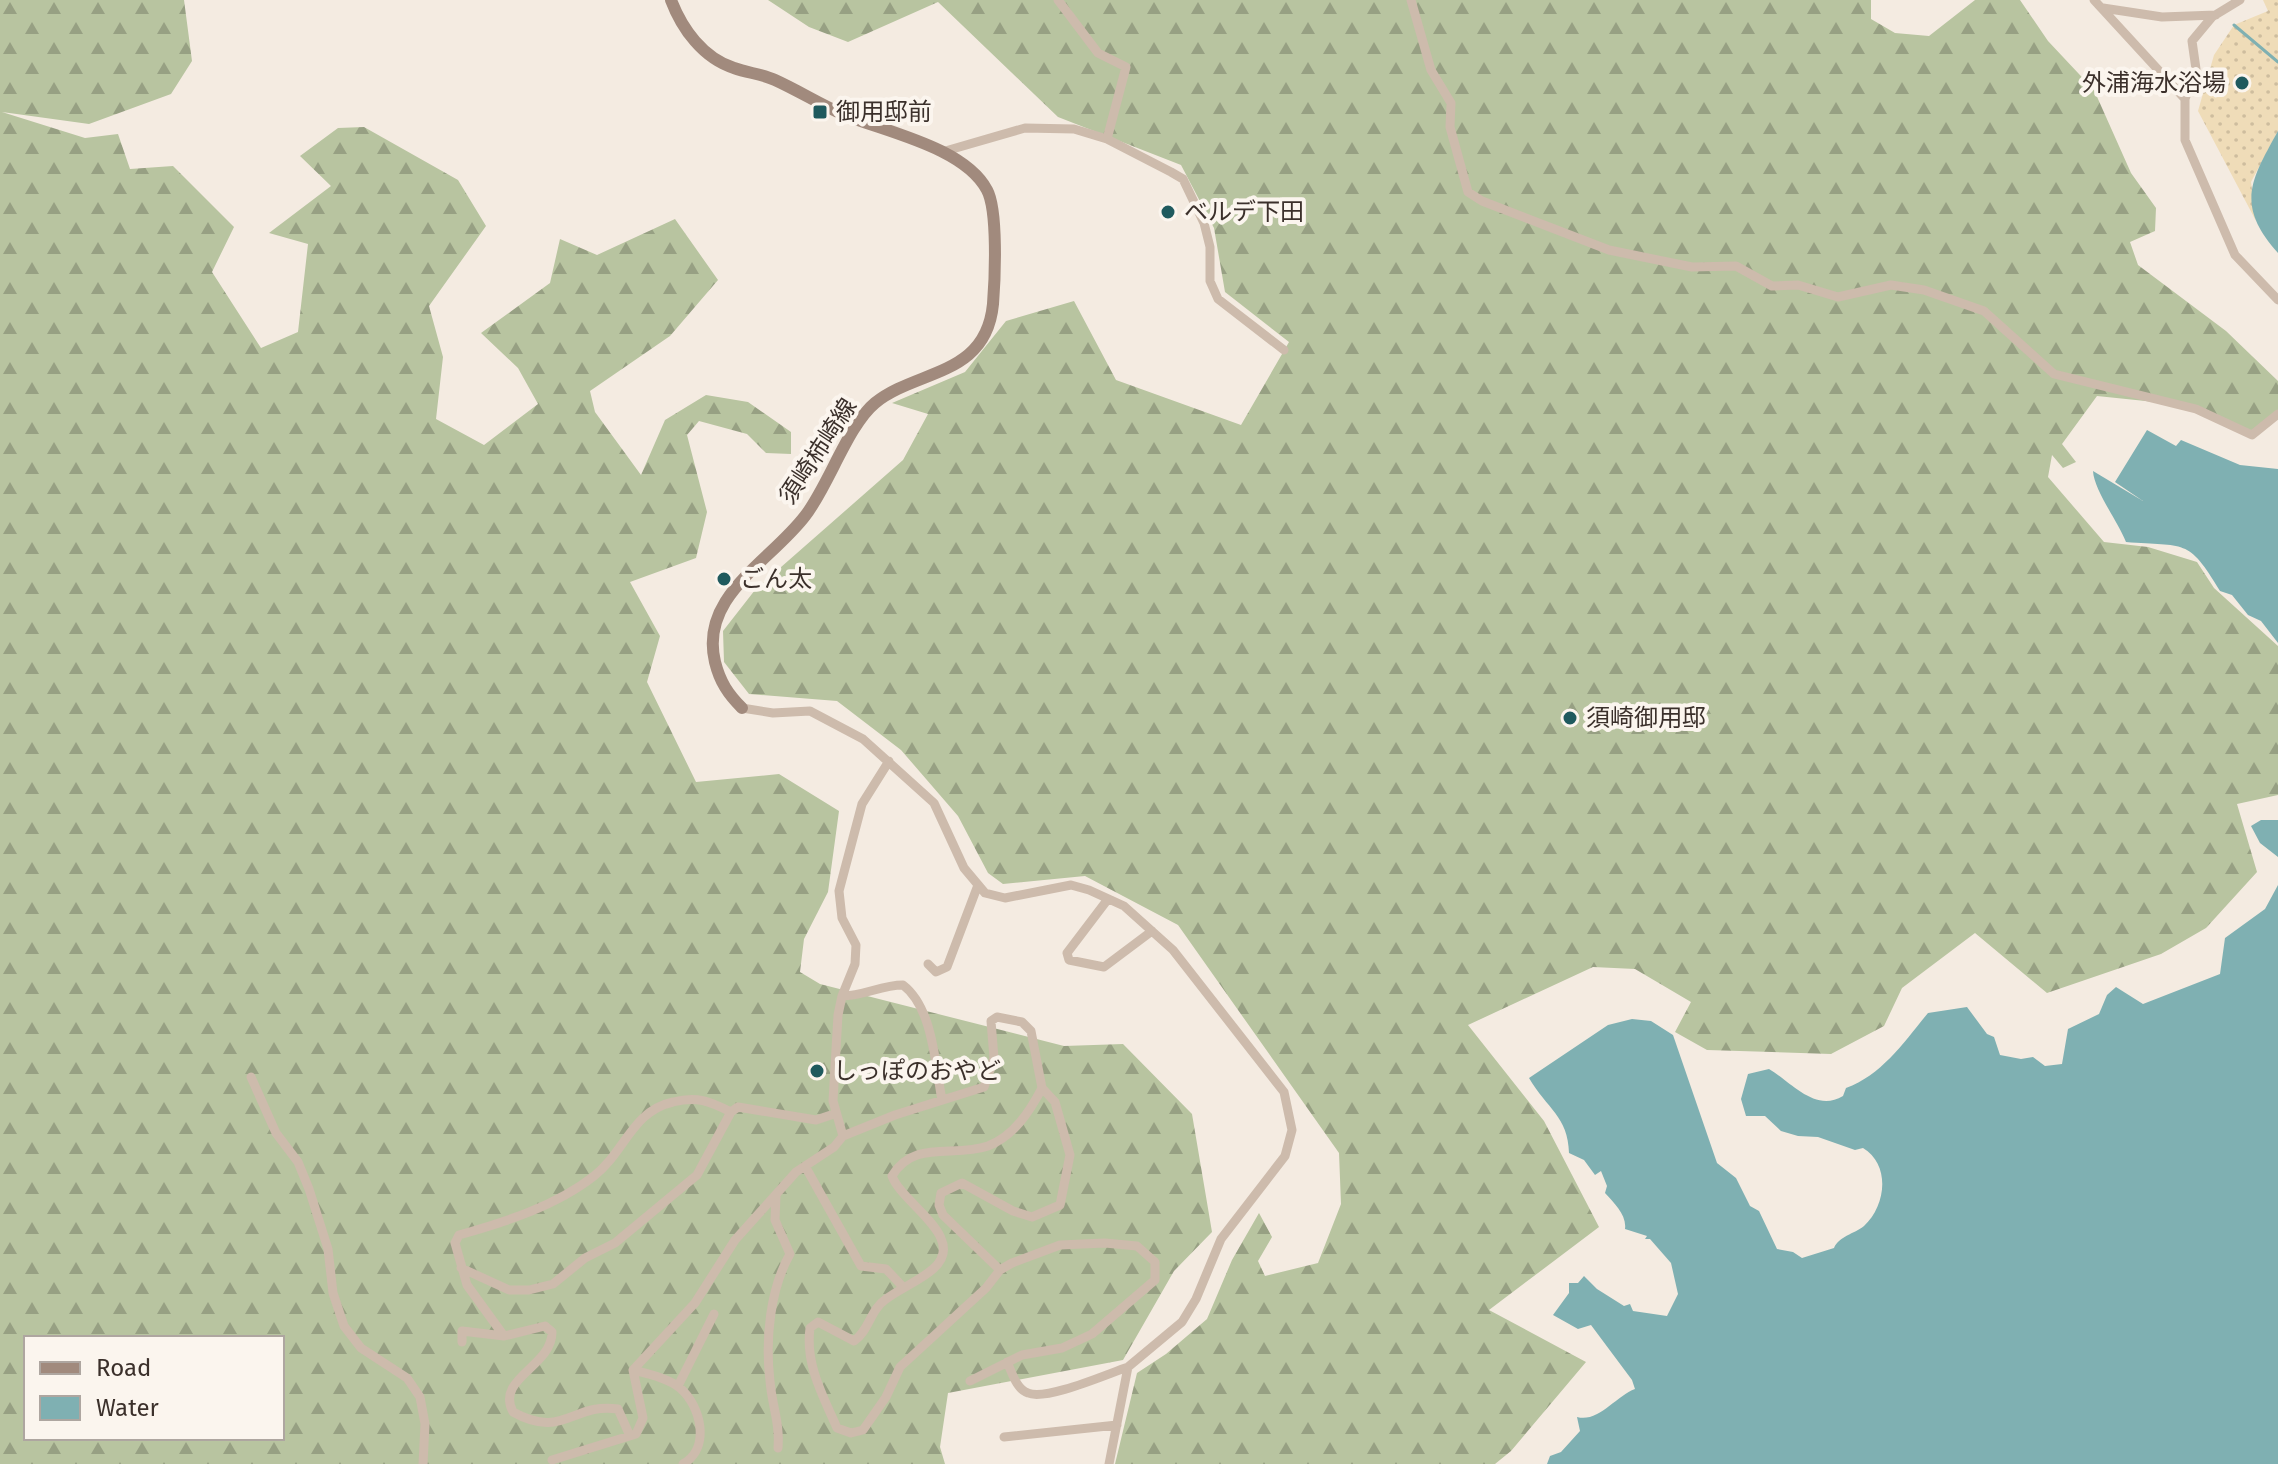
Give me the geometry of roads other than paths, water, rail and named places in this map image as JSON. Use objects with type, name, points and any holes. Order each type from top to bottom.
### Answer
[{"type":"main road","name":"須崎柿崎線","points":[[671,0],[686,32],[722,64],[772,79],[841,113],[914,138],[942,152],[973,174],[989,192],[993,305],[985,331],[967,357],[953,367],[883,398],[867,411],[805,516],[722,603],[712,637],[713,653],[718,677],[728,694],[742,708]]},
{"type":"street","points":[[1058,0],[1098,53],[1126,67],[1107,139]]},
{"type":"street","points":[[1411,0],[1431,70],[1451,103],[1450,127],[1468,192],[1482,201],[1609,250],[1692,267],[1736,266],[1772,286],[1798,285],[1838,297],[1891,285],[1924,290],[1984,311],[2041,364],[2067,379],[2196,409],[2252,435],[2278,414]]},
{"type":"street","points":[[2094,0],[2185,99]]},
{"type":"street","points":[[2240,0],[2216,15],[2192,41],[2196,69],[2185,99],[2185,140],[2224,235],[2245,269],[2278,300]]},
{"type":"street","points":[[2103,8],[2162,17],[2216,15]]},
{"type":"street","points":[[942,152],[1025,128],[1074,129],[1107,139],[1183,179],[1204,223],[1210,247],[1210,281],[1218,299],[1284,350]]},
{"type":"street","points":[[742,708],[773,713],[810,711],[863,739],[934,803],[964,868],[978,885],[994,897],[1071,885],[1124,906],[1173,950],[1284,1092],[1292,1130],[1285,1156],[1221,1239],[1196,1299],[1182,1322],[1128,1367],[1050,1393],[1026,1393],[1017,1384],[1007,1362]]},
{"type":"street","points":[[843,1136],[834,1114],[842,996],[855,964],[856,945],[842,918],[839,891],[862,804],[889,761]]},
{"type":"street","points":[[928,964],[936,972],[947,967],[978,885]]},
{"type":"street","points":[[1108,899],[1067,953],[1069,960],[1104,967],[1152,931]]},
{"type":"street","points":[[842,996],[866,996],[887,985],[903,985],[911,991],[917,998],[930,1040],[942,1100]]},
{"type":"street","points":[[633,1370],[695,1303],[735,1240],[805,1166],[834,1147],[843,1136],[984,1087],[994,1058],[991,1021],[997,1017],[1022,1022],[1031,1031],[1042,1088],[1055,1102],[1070,1155],[1060,1205],[1032,1217],[1025,1217],[962,1183],[941,1193],[939,1205],[943,1215],[1000,1270]]},
{"type":"street","points":[[251,1077],[276,1133],[298,1162],[309,1189],[328,1249],[333,1293],[344,1326],[361,1348],[407,1378],[420,1397],[425,1424],[423,1464]]},
{"type":"street","points":[[970,1381],[1007,1362],[1041,1350],[1062,1348],[1092,1334],[1155,1280],[1158,1271],[1155,1262],[1137,1246],[1105,1243],[1060,1245],[1000,1270],[986,1288],[900,1367],[886,1397],[863,1430],[851,1433],[837,1428],[809,1360],[810,1328],[818,1322],[854,1341],[862,1336],[871,1314],[882,1301],[935,1268],[945,1251],[941,1235],[897,1190],[892,1176],[899,1163],[908,1157],[934,1150],[966,1150],[1001,1139],[1032,1108],[1042,1088]]},
{"type":"street","points":[[504,1336],[467,1285],[455,1243],[459,1235],[523,1214],[596,1175],[646,1113],[658,1106],[702,1098],[731,1112]]},
{"type":"street","points":[[461,1268],[509,1290],[529,1290],[553,1284],[585,1258],[615,1243],[697,1175],[731,1112],[738,1107],[753,1106],[816,1120],[834,1114]]},
{"type":"street","points":[[805,1166],[861,1266],[886,1269],[903,1287]]},
{"type":"street","points":[[776,1196],[775,1220],[790,1254],[779,1273],[771,1332],[770,1381],[780,1422],[778,1448]]},
{"type":"street","points":[[678,1386],[714,1314]]},
{"type":"street","points":[[462,1342],[462,1331],[504,1336],[545,1326],[552,1332],[552,1342],[538,1364],[513,1383],[508,1397],[513,1412],[534,1422],[552,1424],[596,1408],[618,1409],[630,1436]]},
{"type":"street","points":[[1109,1464],[1128,1367]]},
{"type":"street","points":[[633,1370],[678,1386],[691,1399],[701,1424],[699,1445],[690,1460],[683,1464]]},
{"type":"street","points":[[552,1460],[630,1436],[641,1427],[643,1418],[633,1370]]},
{"type":"street","points":[[1004,1437],[1117,1425]]},
{"type":"water","points":[[2278,131],[2278,253],[2256,221],[2252,192],[2255,178]]},
{"type":"water","points":[[2147,430],[2176,446],[2181,440],[2240,465],[2278,469],[2278,643],[2261,621],[2248,615],[2232,595],[2220,591],[2192,553],[2173,545],[2126,542],[2097,487],[2093,471],[2143,501],[2115,482]]},
{"type":"water","points":[[2261,820],[2278,820],[2278,857],[2260,843],[2251,826]]},
{"type":"water","points":[[2278,885],[2278,1464],[1547,1464],[1550,1456],[1561,1452],[1580,1431],[1577,1417],[1600,1413],[1635,1389],[1632,1380],[1591,1325],[1578,1329],[1553,1315],[1569,1293],[1569,1283],[1578,1283],[1584,1276],[1597,1289],[1624,1306],[1630,1304],[1633,1311],[1667,1316],[1678,1294],[1671,1263],[1650,1239],[1645,1239],[1647,1236],[1625,1229],[1622,1214],[1605,1193],[1607,1186],[1601,1171],[1595,1175],[1584,1160],[1569,1153],[1561,1121],[1529,1078],[1608,1025],[1632,1019],[1651,1021],[1673,1035],[1717,1163],[1736,1178],[1750,1206],[1759,1211],[1777,1249],[1793,1252],[1802,1258],[1834,1248],[1843,1238],[1864,1226],[1881,1197],[1881,1175],[1872,1155],[1863,1148],[1855,1150],[1818,1137],[1798,1136],[1781,1131],[1765,1116],[1746,1116],[1741,1099],[1748,1074],[1769,1069],[1804,1094],[1823,1101],[1833,1100],[1843,1096],[1846,1088],[1881,1066],[1928,1013],[1967,1007],[1987,1034],[1994,1037],[2000,1055],[2021,1059],[2033,1057],[2045,1066],[2062,1064],[2068,1029],[2099,1014],[2107,995],[2116,987],[2143,1004],[2220,974],[2225,938],[2265,909]]},
{"type":"waterway","points":[[2234,25],[2278,62]]},
{"type":"place","name":"外浦海水浴場","points":[[2242,83]]},
{"type":"place","name":"御用邸前","points":[[820,112]]},
{"type":"place","name":"ベルデ下田","points":[[1168,212]]},
{"type":"place","name":"ごん太","points":[[724,579]]},
{"type":"place","name":"須崎御用邸","points":[[1570,718]]},
{"type":"place","name":"しっぽのおやど","points":[[817,1071]]}]
